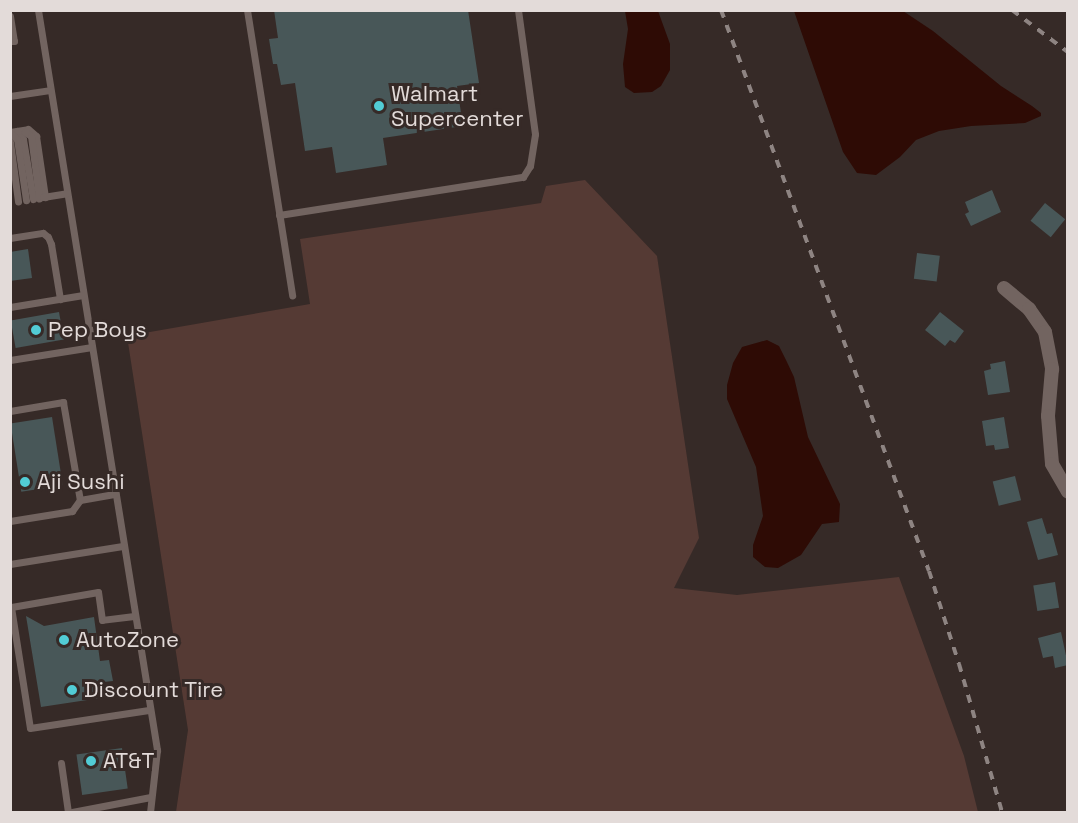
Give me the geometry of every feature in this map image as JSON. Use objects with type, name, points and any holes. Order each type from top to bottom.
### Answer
[{"type":"street","points":[[1004,288],[1029,309],[1045,332],[1052,369],[1048,416],[1052,464],[1068,492]]},
{"type":"lane","points":[[38,10],[157,750],[150,813]]},
{"type":"lane","points":[[248,10],[292,296]]},
{"type":"lane","points":[[279,215],[523,177],[530,166],[535,134],[518,10]]},
{"type":"lane","points":[[10,16],[14,41],[10,41]]},
{"type":"lane","points":[[10,96],[50,90]]},
{"type":"lane","points":[[15,131],[32,130],[36,136],[29,200]]},
{"type":"lane","points":[[15,131],[23,139],[29,200]]},
{"type":"lane","points":[[10,142],[29,200]]},
{"type":"lane","points":[[29,200],[67,193]]},
{"type":"lane","points":[[10,238],[43,233],[48,237],[60,299]]},
{"type":"lane","points":[[10,307],[83,295]]},
{"type":"lane","points":[[10,360],[92,347]]},
{"type":"lane","points":[[10,411],[63,402],[80,501]]},
{"type":"lane","points":[[10,521],[72,511],[80,501],[115,494]]},
{"type":"lane","points":[[10,564],[123,546]]},
{"type":"lane","points":[[134,616],[102,620],[98,592],[10,608],[30,728],[149,710]]},
{"type":"lane","points":[[62,763],[70,813],[151,796]]},
{"type":"shaded area","points":[[625,11],[658,11],[670,44],[670,70],[661,86],[652,92],[634,93],[625,87],[623,64],[628,29]]},
{"type":"shaded area","points":[[794,11],[903,11],[933,31],[1001,86],[1032,106],[1041,113],[1041,116],[1025,123],[971,126],[939,131],[916,140],[900,157],[876,175],[857,173],[843,152]]},
{"type":"shaded area","points":[[585,180],[657,256],[699,538],[674,588],[737,595],[899,577],[964,756],[978,812],[176,812],[188,730],[127,336],[310,304],[300,239],[541,203],[546,186]]},
{"type":"shaded area","points":[[767,340],[779,346],[794,377],[808,437],[840,504],[839,522],[822,524],[801,555],[778,568],[765,567],[753,557],[753,545],[763,516],[756,467],[727,399],[727,385],[733,363],[742,347]]},
{"type":"building","name":"Walmart Supercenter","points":[[274,10],[468,10],[479,83],[457,86],[463,126],[383,138],[387,165],[336,173],[332,147],[305,151],[295,83],[281,85],[277,64],[273,64],[269,39],[278,38]]},
{"type":"building","points":[[992,190],[1001,212],[971,226],[965,214],[969,212],[965,202]]},
{"type":"building","points":[[1045,203],[1065,219],[1051,237],[1031,221]]},
{"type":"building","points":[[28,249],[32,278],[10,281],[10,252]]},
{"type":"building","points":[[917,253],[940,256],[937,282],[914,279]]},
{"type":"building","name":"Pep Boys","points":[[59,312],[64,340],[16,348],[11,321]]},
{"type":"building","points":[[940,312],[964,331],[955,343],[950,340],[945,346],[925,330]]},
{"type":"building","points":[[1005,361],[1010,392],[988,395],[984,371],[991,369],[990,364]]},
{"type":"building","points":[[52,417],[63,485],[21,492],[11,424]]},
{"type":"building","points":[[1004,417],[1009,448],[995,450],[994,445],[986,446],[982,421]]},
{"type":"building","points":[[1015,476],[1021,500],[999,506],[993,482]]},
{"type":"building","points":[[1042,518],[1047,534],[1052,533],[1058,555],[1038,560],[1027,522]]},
{"type":"building","points":[[1055,582],[1059,608],[1037,611],[1033,585]]},
{"type":"building","points":[[26,616],[44,626],[94,617],[100,661],[109,660],[113,681],[104,682],[107,697],[41,707]]},
{"type":"building","points":[[1061,632],[1068,665],[1055,668],[1053,656],[1043,658],[1038,638]]},
{"type":"building","points":[[122,748],[128,789],[82,795],[76,754]]},
{"type":"railway","points":[[721,10],[929,571],[1002,812]]},
{"type":"railway","points":[[1012,10],[1068,52]]},
{"type":"place","name":"Walmart Supercenter","points":[[379,106]]},
{"type":"place","name":"Pep Boys","points":[[36,330]]},
{"type":"place","name":"Aji Sushi","points":[[25,482]]},
{"type":"place","name":"AutoZone","points":[[64,640]]},
{"type":"place","name":"Discount Tire","points":[[72,690]]},
{"type":"place","name":"AT&T","points":[[91,761]]}]
